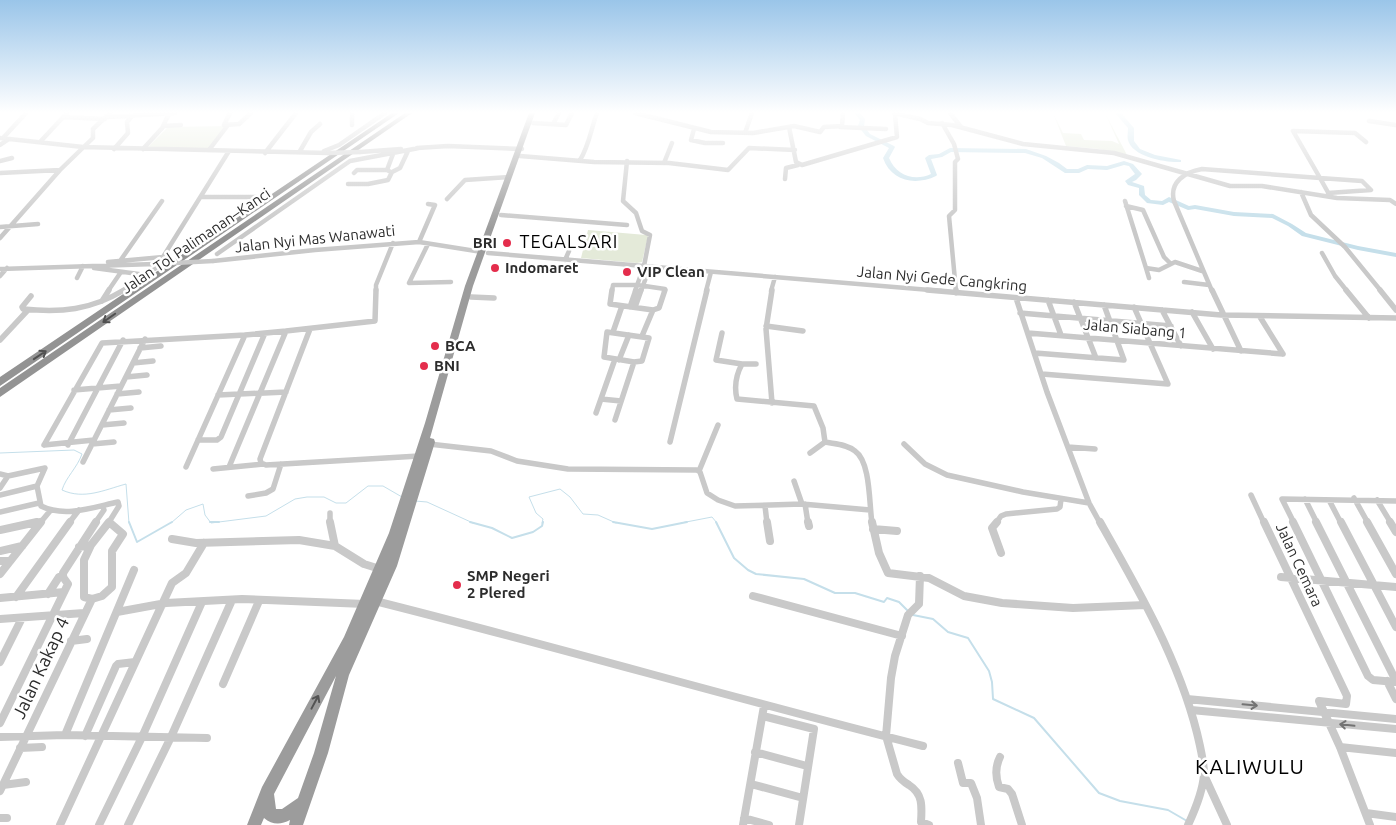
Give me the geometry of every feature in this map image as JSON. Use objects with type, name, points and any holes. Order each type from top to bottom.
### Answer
[{"type":"highway","name":"Jalan Tol Palimanan–Kanci","points":[[0,382],[338,152]]},
{"type":"highway","name":"Jalan Tol Palimanan–Kanci","points":[[0,393],[353,152]]},
{"type":"highway","points":[[254,825],[267,792],[348,641],[391,566],[419,456],[509,177],[520,152]]},
{"type":"highway","points":[[296,825],[321,753],[343,674],[370,602],[380,569],[430,444],[469,286],[501,214],[520,152]]},
{"type":"highway","points":[[267,792],[269,813],[273,816],[280,817],[290,813],[304,802]]},
{"type":"street","points":[[0,238],[78,152]]},
{"type":"street","points":[[31,296],[22,308],[28,310],[75,311],[101,303],[165,262],[164,257],[228,152]]},
{"type":"street","points":[[252,152],[283,152]]},
{"type":"street","points":[[266,152],[328,154],[367,152]]},
{"type":"street","points":[[217,254],[346,162],[358,158],[406,152]]},
{"type":"street","points":[[354,173],[357,170],[393,171],[400,168],[408,152]]},
{"type":"street","points":[[514,152],[580,160],[664,163],[728,170],[746,152]]},
{"type":"street","points":[[580,160],[584,152]]},
{"type":"street","points":[[664,163],[669,152]]},
{"type":"street","points":[[795,152],[798,165]]},
{"type":"street","points":[[785,179],[786,168],[848,152]]},
{"type":"street","points":[[956,152],[958,159],[955,162],[955,210],[949,217],[956,293]]},
{"type":"street","points":[[1104,152],[1230,186],[1240,185],[1390,200],[1396,204]]},
{"type":"street","points":[[1305,152],[1329,195]]},
{"type":"street","points":[[387,170],[393,154]]},
{"type":"street","points":[[0,161],[12,158]]},
{"type":"street","points":[[627,161],[624,201],[636,213],[642,231],[650,235],[647,266],[632,307]]},
{"type":"street","points":[[1241,351],[1208,285],[1172,191],[1185,173],[1206,168],[1362,181],[1371,190],[1329,195]]},
{"type":"street","points":[[0,173],[60,170]]},
{"type":"street","points":[[348,184],[368,184],[384,181],[389,178],[393,171]]},
{"type":"street","points":[[447,199],[467,180],[509,177]]},
{"type":"street","points":[[1300,192],[1311,215],[1344,248],[1396,310]]},
{"type":"street","points":[[201,197],[256,197]]},
{"type":"street","points":[[120,261],[162,201]]},
{"type":"street","points":[[419,242],[436,205],[428,204]]},
{"type":"street","points":[[1149,278],[1125,204],[1144,210],[1164,257],[1170,263]]},
{"type":"street","points":[[501,214],[627,225]]},
{"type":"street","points":[[0,227],[9,228],[38,224]]},
{"type":"street","name":"Jalan Nyi Mas Wanawati","points":[[0,269],[213,261],[419,242],[485,252]]},
{"type":"street","points":[[114,442],[44,445],[99,345],[104,342],[123,340],[245,335],[375,322],[376,285],[393,243]]},
{"type":"street","points":[[428,244],[410,280],[411,284],[451,282]]},
{"type":"street","points":[[565,260],[569,251]]},
{"type":"street","name":"Jalan Nyi Gede Cangkring","points":[[485,252],[1162,310],[1260,317],[1396,318]]},
{"type":"street","points":[[1322,253],[1334,274],[1369,318]]},
{"type":"street","points":[[71,266],[164,257]]},
{"type":"street","points":[[1146,268],[1161,269],[1170,263],[1178,263],[1204,274]]},
{"type":"street","points":[[77,278],[86,266],[102,270],[146,275]]},
{"type":"street","points":[[0,276],[8,268]]},
{"type":"street","points":[[101,303],[121,272]]},
{"type":"street","points":[[670,442],[711,272]]},
{"type":"street","points":[[772,402],[773,385],[766,326],[774,277]]},
{"type":"street","points":[[1184,282],[1208,285]]},
{"type":"street","points":[[613,285],[640,286],[665,290],[659,308],[653,310],[622,306],[610,304],[613,285]]},
{"type":"street","points":[[471,297],[494,298]]},
{"type":"street","points":[[1016,298],[1089,503],[1164,642],[1191,710],[1202,755],[1204,775],[1227,825]]},
{"type":"street","points":[[1048,300],[1061,335]]},
{"type":"street","points":[[1074,302],[1096,358]]},
{"type":"street","points":[[1035,353],[1124,360],[1104,305]]},
{"type":"street","points":[[613,332],[622,306]]},
{"type":"street","points":[[1042,374],[1168,384],[1134,307]]},
{"type":"street","points":[[0,340],[28,310]]},
{"type":"street","points":[[642,336],[653,310]]},
{"type":"street","points":[[1162,310],[1181,346]]},
{"type":"street","points":[[1192,312],[1212,349]]},
{"type":"street","points":[[1020,313],[1171,326]]},
{"type":"street","name":"Jalan Siabang 1","points":[[1028,333],[1283,354],[1260,317]]},
{"type":"street","points":[[766,326],[803,331]]},
{"type":"street","points":[[263,464],[260,459],[310,329]]},
{"type":"street","points":[[229,467],[286,331]]},
{"type":"street","points":[[198,440],[216,440],[221,437],[266,333]]},
{"type":"street","points":[[607,333],[629,334],[649,339],[642,361],[617,360],[603,356],[607,333]]},
{"type":"street","points":[[722,333],[716,360],[726,363],[756,364]]},
{"type":"street","points":[[596,413],[629,334]]},
{"type":"street","points":[[186,467],[245,335]]},
{"type":"street","points":[[83,462],[145,339]]},
{"type":"street","points":[[69,444],[123,340]]},
{"type":"street","points":[[140,348],[161,346]]},
{"type":"street","points":[[133,363],[153,361]]},
{"type":"street","points":[[615,420],[634,362]]},
{"type":"street","points":[[742,364],[739,369],[735,389],[737,398],[814,406],[823,428],[825,442]]},
{"type":"street","points":[[126,377],[147,376]]},
{"type":"street","points":[[74,390],[121,386]]},
{"type":"street","points":[[117,394],[139,392]]},
{"type":"street","points":[[218,395],[286,392]]},
{"type":"street","points":[[601,399],[621,401]]},
{"type":"street","points":[[109,410],[131,408]]},
{"type":"street","points":[[102,425],[124,423]]},
{"type":"street","points":[[718,426],[699,471],[707,493],[718,500],[743,507],[803,504],[870,510]]},
{"type":"street","points":[[810,453],[825,442],[850,448],[858,453],[867,479],[873,529],[879,553],[888,573],[920,576],[935,580],[964,596],[1002,603],[1073,608],[1145,605]]},
{"type":"street","points":[[430,444],[491,451],[517,461],[568,469],[699,471]]},
{"type":"street","points":[[904,444],[924,464],[947,475],[1089,503]]},
{"type":"street","points":[[1068,447],[1095,448]]},
{"type":"street","points":[[213,469],[263,464],[419,456]]},
{"type":"street","points":[[248,496],[273,489],[281,464]]},
{"type":"street","points":[[0,474],[8,476],[45,468],[37,486],[39,503],[44,509],[50,511],[103,507],[115,502],[119,504],[109,522],[91,545],[84,560],[84,598],[92,599],[104,596],[113,583],[112,552],[123,535],[120,530],[109,522]]},
{"type":"street","points":[[0,488],[8,476]]},
{"type":"street","points":[[794,481],[809,526]]},
{"type":"street","points":[[0,495],[37,486]]},
{"type":"street","name":"Jalan Cemara","points":[[1251,495],[1348,700],[1346,704],[1318,701],[1323,712]]},
{"type":"street","points":[[1354,498],[1396,574]]},
{"type":"street","points":[[1396,501],[1354,498],[1329,500],[1282,499],[1370,678],[1396,682]]},
{"type":"street","points":[[1001,553],[992,528],[1001,516],[1057,509],[1060,507],[1061,499]]},
{"type":"street","points":[[1305,499],[1396,682]]},
{"type":"street","points":[[1329,500],[1374,585],[1394,618],[1396,627]]},
{"type":"street","points":[[1377,500],[1396,532]]},
{"type":"street","points":[[0,512],[39,503]]},
{"type":"street","points":[[765,506],[770,541]]},
{"type":"street","points":[[48,594],[59,577],[63,576],[79,547],[104,510],[103,507]]},
{"type":"street","points":[[16,597],[78,510]]},
{"type":"street","points":[[0,574],[50,511]]},
{"type":"street","points":[[330,513],[330,526],[335,546]]},
{"type":"street","points":[[0,530],[42,521]]},
{"type":"street","points":[[873,529],[897,531]]},
{"type":"street","points":[[172,539],[188,543],[299,540],[335,546],[345,550],[364,564],[380,569]]},
{"type":"street","points":[[60,825],[173,581],[186,574],[204,543]]},
{"type":"street","points":[[79,547],[91,545]]},
{"type":"street","points":[[0,551],[22,546]]},
{"type":"street","points":[[0,561],[10,561]]},
{"type":"street","points":[[65,735],[134,570]]},
{"type":"street","points":[[0,724],[64,592],[68,582],[63,576]]},
{"type":"street","points":[[920,576],[919,604],[908,615],[890,678],[886,736],[899,778],[914,786],[921,795],[923,824]]},
{"type":"street","points":[[1281,577],[1396,588]]},
{"type":"street","points":[[0,598],[64,592]]},
{"type":"street","points":[[753,596],[902,636]]},
{"type":"street","name":"Jalan Kakap 4","points":[[1,788],[92,599]]},
{"type":"street","points":[[117,612],[162,604],[232,600],[370,602],[609,661],[764,706],[923,746]]},
{"type":"street","points":[[128,825],[171,738],[232,600]]},
{"type":"street","points":[[223,684],[259,601]]},
{"type":"street","points":[[99,825],[142,737],[202,602]]},
{"type":"street","points":[[0,619],[84,613]]},
{"type":"street","points":[[0,662],[22,618]]},
{"type":"street","points":[[71,641],[87,639]]},
{"type":"street","points":[[85,736],[116,666],[118,664],[135,662]]},
{"type":"street","points":[[1387,681],[1396,699]]},
{"type":"street","points":[[1187,700],[1396,719]]},
{"type":"street","points":[[764,706],[743,821],[769,825]]},
{"type":"street","points":[[1191,710],[1396,729]]},
{"type":"street","points":[[1323,712],[1340,747],[1370,825]]},
{"type":"street","points":[[763,716],[813,728],[800,825]]},
{"type":"street","points":[[0,738],[65,735],[206,738]]},
{"type":"street","points":[[20,748],[42,747]]},
{"type":"street","points":[[1340,747],[1396,753]]},
{"type":"street","points":[[755,752],[807,766]]},
{"type":"street","points":[[1000,757],[995,766],[996,781],[999,787],[1008,789],[1012,794],[1022,825]]},
{"type":"street","points":[[958,763],[963,783],[971,783],[979,802],[981,825]]},
{"type":"street","points":[[1188,825],[1195,811],[1204,775]]},
{"type":"street","points":[[1,788],[26,782]]},
{"type":"street","points":[[751,784],[803,798]]},
{"type":"street","points":[[1366,813],[1396,817]]},
{"type":"green space","points":[[1111,152],[1125,152],[1127,155]]},
{"type":"green space","points":[[588,230],[648,236],[642,262],[581,258]]},
{"type":"waterway","points":[[890,152],[886,158],[893,170],[899,175],[913,179],[928,178],[934,175],[928,158],[940,156],[948,152]]},
{"type":"waterway","points":[[1028,152],[1044,157],[1065,171],[1079,171],[1087,167],[1107,168],[1124,163],[1131,165],[1139,174],[1134,179],[1128,181],[1130,184],[1142,187],[1142,195],[1149,202],[1163,203],[1169,199],[1188,208],[1195,207],[1234,214],[1273,216],[1304,235],[1396,255]]},
{"type":"waterway","points":[[1141,152],[1154,157],[1179,161]]},
{"type":"waterway","points":[[0,453],[74,450],[82,454],[62,490],[70,493],[86,494],[126,484],[129,523]]},
{"type":"waterway","points":[[219,522],[266,516],[295,499],[307,497],[324,497],[336,503],[346,503],[368,486],[383,486],[402,497]]},
{"type":"waterway","points":[[542,523],[543,519],[536,513],[529,497],[560,489],[570,497],[583,514],[598,515],[614,522]]},
{"type":"waterway","points":[[415,501],[427,502],[472,523]]},
{"type":"waterway","points":[[171,523],[186,510],[203,504],[205,515],[210,522]]},
{"type":"waterway","points":[[681,523],[712,517],[717,523]]},
{"type":"waterway","points":[[129,522],[137,542],[172,522]]},
{"type":"waterway","points":[[210,522],[219,522]]},
{"type":"waterway","points":[[210,522],[219,522]]},
{"type":"waterway","points":[[472,523],[492,528],[512,538],[533,532],[542,526],[543,522]]},
{"type":"waterway","points":[[614,522],[652,529],[687,522]]},
{"type":"waterway","points":[[716,522],[734,558],[756,574],[804,579],[835,593],[855,593],[884,602],[887,598],[899,602],[908,611]]},
{"type":"waterway","points":[[913,615],[933,619],[948,632],[968,638],[989,671],[993,699],[1034,718],[1099,793],[1120,801],[1168,810],[1187,821]]},
{"type":"place","name":"BRI","points":[[507,243]]},
{"type":"place","name":"Indomaret","points":[[495,268]]},
{"type":"place","name":"VIP Clean","points":[[627,272]]},
{"type":"place","name":"BCA","points":[[435,346]]},
{"type":"place","name":"BNI","points":[[424,366]]},
{"type":"place","name":"SMP Negeri 2 Plered","points":[[457,585]]},
{"type":"district","name":"TEGALSARI","points":[[569,242]]},
{"type":"district","name":"KALIWULU","points":[[1250,767]]}]
